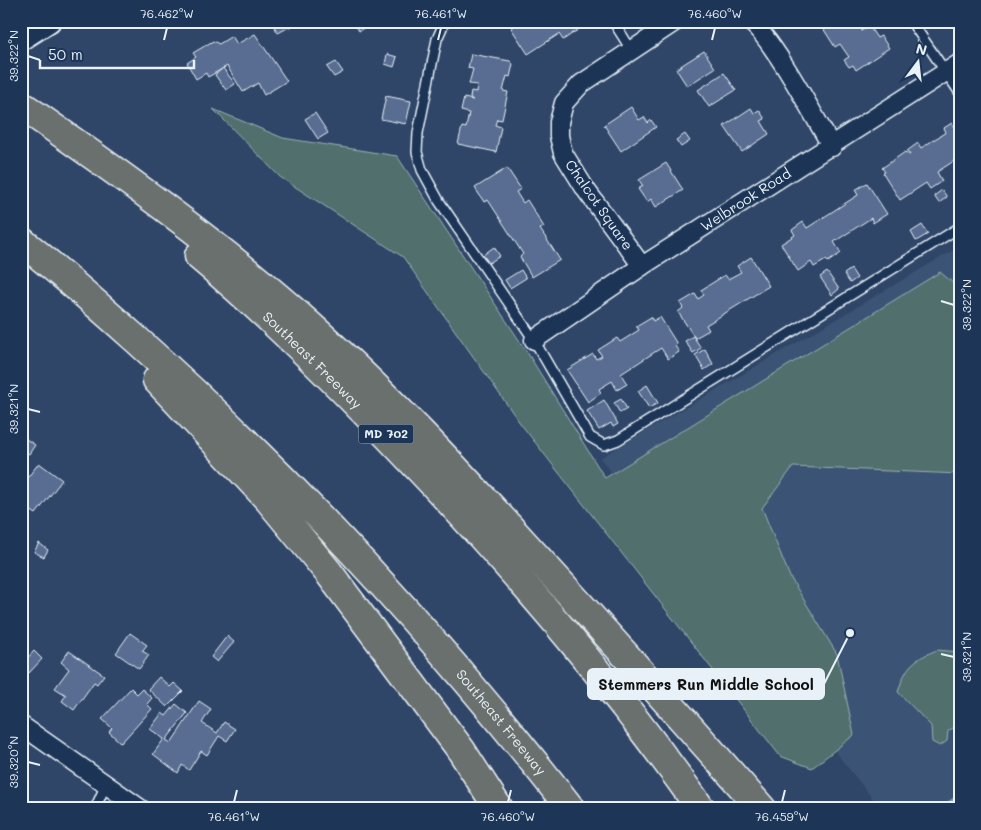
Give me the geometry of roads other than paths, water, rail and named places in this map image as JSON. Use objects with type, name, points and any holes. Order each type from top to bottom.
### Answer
[{"type":"highway","name":"Southeast Freeway","points":[[21,106],[207,262],[356,403],[460,512],[572,640],[701,809]]},
{"type":"highway","points":[[21,106],[87,151],[217,248],[297,313],[372,384],[478,493],[762,809]]},
{"type":"highway","name":"Southeast Freeway","points":[[21,242],[192,390],[286,480],[389,589],[498,715],[571,809]]},
{"type":"highway","points":[[21,249],[100,321],[269,500],[329,573],[455,742],[499,809]]},
{"type":"street","points":[[21,39],[49,21]]},
{"type":"street","name":"Chalcot Square","points":[[642,266],[586,190],[563,153],[558,136],[560,113],[572,93],[581,84],[676,21]]},
{"type":"street","points":[[748,21],[755,25],[782,65],[832,147]]},
{"type":"street","name":"Welbrook Road","points":[[534,340],[642,266],[832,147],[953,67]]},
{"type":"street","points":[[21,725],[141,809]]},
{"type":"lane","points":[[445,21],[437,39],[418,133],[417,152],[422,170],[439,201],[534,340],[590,437],[604,445],[618,440],[960,226]]},
{"type":"lane","points":[[614,21],[632,51]]},
{"type":"lane","points":[[911,21],[953,67],[960,93]]},
{"type":"lane","points":[[95,809],[106,784]]},
{"type":"waterway","points":[[942,809],[960,797]]},
{"type":"place","name":"Stemmers Run Middle School","points":[[850,633]]}]
